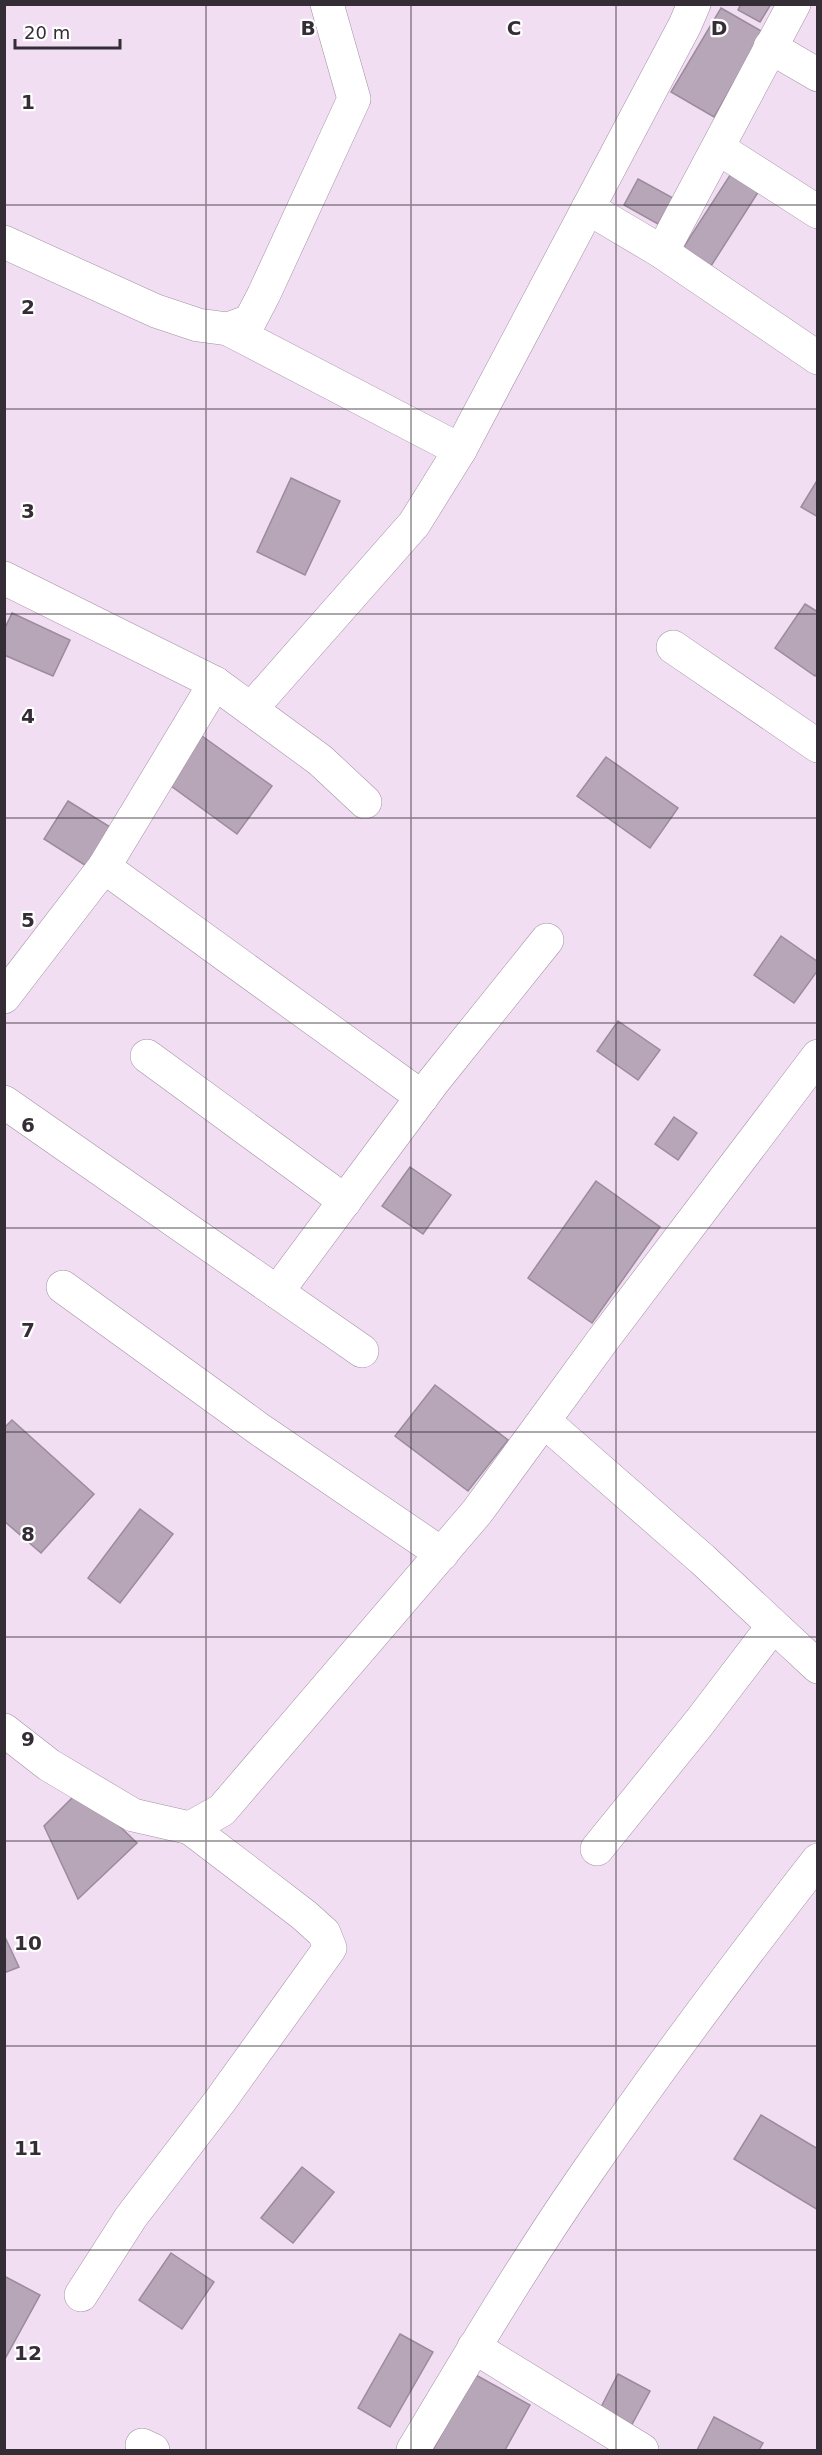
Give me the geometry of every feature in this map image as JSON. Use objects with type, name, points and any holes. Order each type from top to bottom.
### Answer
[{"type":"street","points":[[228,329],[249,321],[264,294],[354,99],[327,4]]},
{"type":"street","points":[[251,710],[414,524],[460,450],[694,4]]},
{"type":"street","points":[[662,252],[794,4]]},
{"type":"street","points":[[770,47],[818,75]]},
{"type":"street","points":[[718,148],[818,212]]},
{"type":"street","points":[[588,208],[662,252],[818,358]]},
{"type":"street","points":[[4,242],[156,311],[198,325],[228,329],[460,450]]},
{"type":"street","points":[[4,578],[215,683],[320,760],[364,802]]},
{"type":"street","points":[[673,647],[818,746]]},
{"type":"street","points":[[4,997],[104,867],[155,778],[215,683]]},
{"type":"street","points":[[104,867],[422,1097]]},
{"type":"street","points":[[277,1292],[422,1097],[547,940]]},
{"type":"street","points":[[147,1056],[345,1201]]},
{"type":"street","points":[[190,1828],[222,1810],[477,1512],[602,1341],[818,1056]]},
{"type":"street","points":[[4,1102],[362,1351]]},
{"type":"street","points":[[63,1287],[259,1429],[442,1554]]},
{"type":"street","points":[[544,1421],[702,1558],[818,1667]]},
{"type":"street","points":[[597,1849],[699,1723],[773,1626]]},
{"type":"street","points":[[4,1730],[49,1765],[133,1815],[190,1828],[304,1915],[324,1933],[330,1948],[227,2092],[131,2217],[81,2295]]},
{"type":"street","points":[[413,2451],[474,2347],[580,2183],[720,1986],[818,1860]]},
{"type":"street","points":[[474,2347],[642,2451]]},
{"type":"building","points":[[741,4],[771,4],[760,22],[738,10]]},
{"type":"building","points":[[721,8],[763,32],[714,117],[671,92]]},
{"type":"building","points":[[736,166],[764,183],[711,266],[683,248]]},
{"type":"building","points":[[638,179],[673,198],[658,224],[624,205]]},
{"type":"building","points":[[291,478],[340,501],[305,575],[257,552]]},
{"type":"building","points":[[818,479],[818,517],[801,507]]},
{"type":"building","points":[[805,604],[818,612],[818,673],[815,676],[775,648]]},
{"type":"building","points":[[12,613],[70,640],[53,676],[4,655],[4,630]]},
{"type":"building","points":[[202,736],[272,786],[237,834],[167,783]]},
{"type":"building","points":[[606,757],[678,808],[650,848],[577,796]]},
{"type":"building","points":[[68,801],[115,830],[91,869],[44,839]]},
{"type":"building","points":[[781,936],[818,962],[818,970],[794,1003],[754,975]]},
{"type":"building","points":[[618,1021],[660,1050],[638,1080],[597,1051]]},
{"type":"building","points":[[674,1117],[697,1133],[678,1160],[655,1144]]},
{"type":"building","points":[[410,1167],[451,1195],[423,1234],[382,1206]]},
{"type":"building","points":[[596,1181],[660,1227],[592,1323],[528,1278]]},
{"type":"building","points":[[435,1385],[508,1440],[468,1491],[395,1436]]},
{"type":"building","points":[[12,1420],[94,1494],[41,1553],[4,1521],[4,1428]]},
{"type":"building","points":[[140,1509],[173,1534],[120,1603],[88,1578]]},
{"type":"building","points":[[81,1789],[137,1843],[78,1899],[44,1826]]},
{"type":"building","points":[[4,1935],[19,1967],[4,1973]]},
{"type":"building","points":[[761,2115],[818,2149],[818,2210],[734,2159]]},
{"type":"building","points":[[302,2167],[334,2192],[293,2243],[261,2218]]},
{"type":"building","points":[[171,2253],[214,2282],[182,2329],[139,2300]]},
{"type":"building","points":[[4,2276],[40,2295],[6,2357],[4,2356]]},
{"type":"building","points":[[400,2334],[433,2352],[390,2427],[358,2408]]},
{"type":"building","points":[[474,2374],[530,2405],[505,2450],[433,2450]]},
{"type":"building","points":[[618,2374],[650,2391],[630,2428],[599,2411]]},
{"type":"building","points":[[714,2417],[763,2443],[759,2450],[697,2450]]}]
